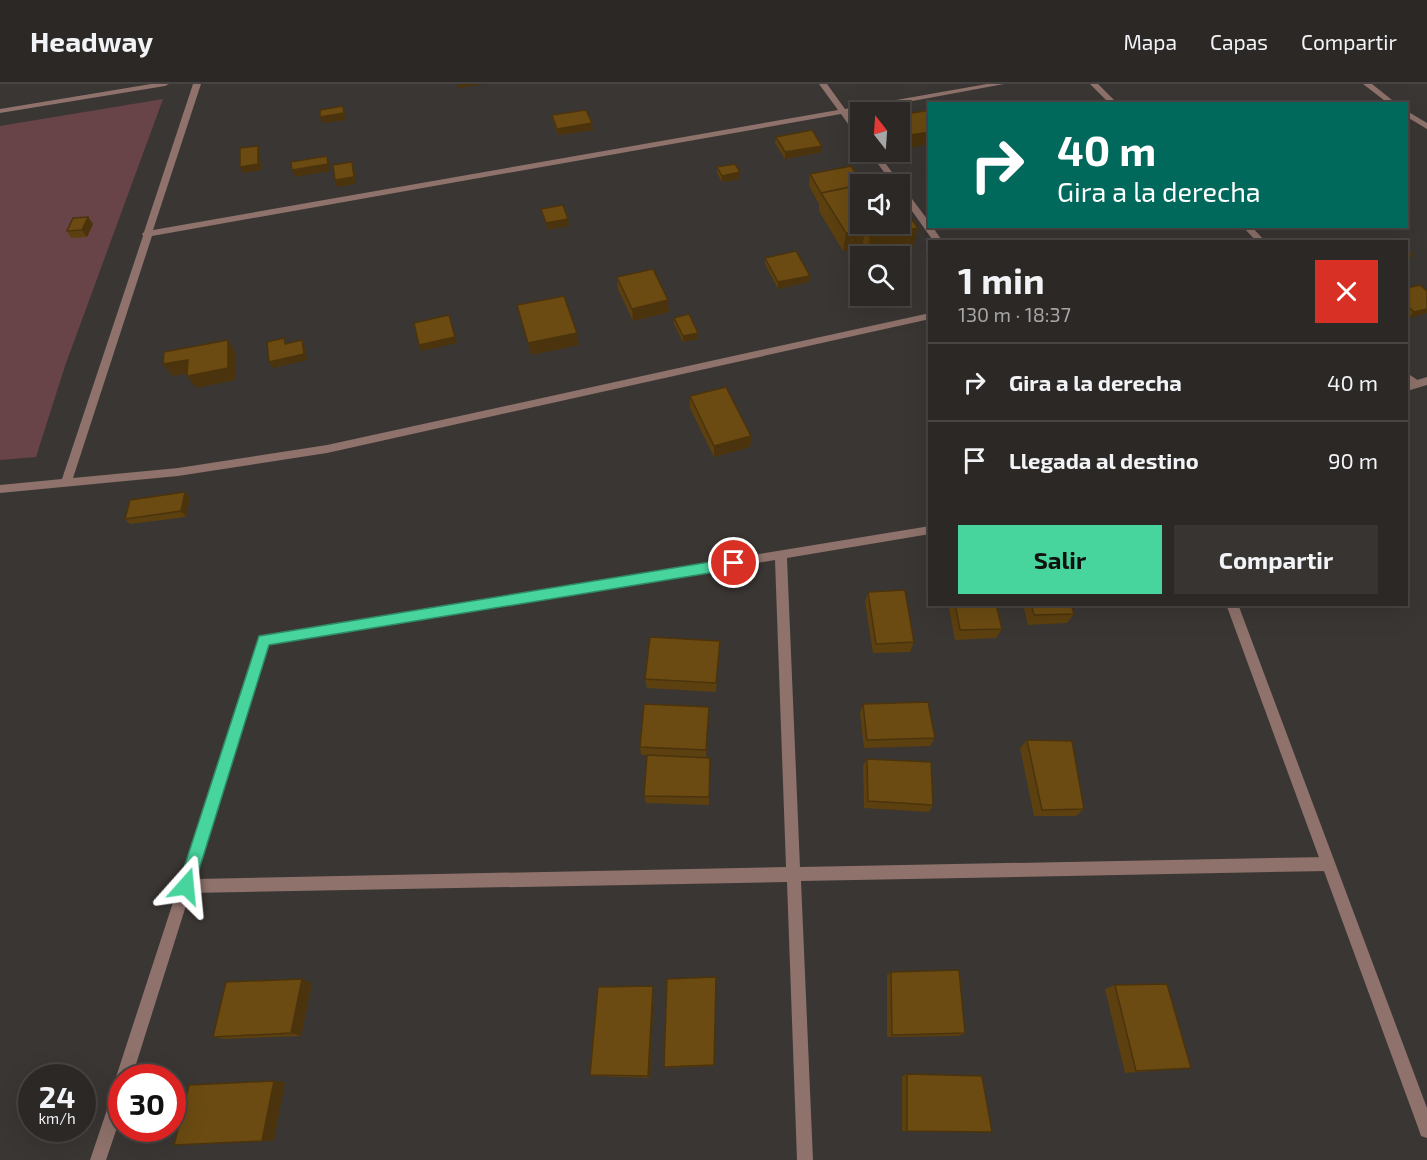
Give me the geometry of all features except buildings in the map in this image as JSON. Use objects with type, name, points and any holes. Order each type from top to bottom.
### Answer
[{"type":"street","points":[[0,111],[165,84]]},
{"type":"street","points":[[66,483],[197,84]]},
{"type":"street","points":[[823,84],[850,121]]},
{"type":"street","points":[[146,234],[1000,84]]},
{"type":"street","points":[[1094,84],[1113,102]]},
{"type":"street","points":[[1367,84],[1391,102]]},
{"type":"street","points":[[1408,114],[1427,127]]},
{"type":"street","points":[[910,202],[928,227]]},
{"type":"street","points":[[1248,228],[1260,240]]},
{"type":"street","points":[[0,489],[178,472],[327,449],[928,316]]},
{"type":"street","points":[[1410,382],[1427,381]]},
{"type":"street","points":[[128,1064],[264,640],[928,530]]},
{"type":"street","points":[[782,555],[805,1160]]},
{"type":"street","points":[[1233,606],[1427,1130]]},
{"type":"street","points":[[186,886],[1328,864]]},
{"type":"street","points":[[98,1160],[108,1129]]},
{"type":"shaded area","points":[[163,99],[65,366],[36,457],[0,460],[0,126]]},
{"type":"route","points":[[186,886],[264,640],[734,563]]}]
